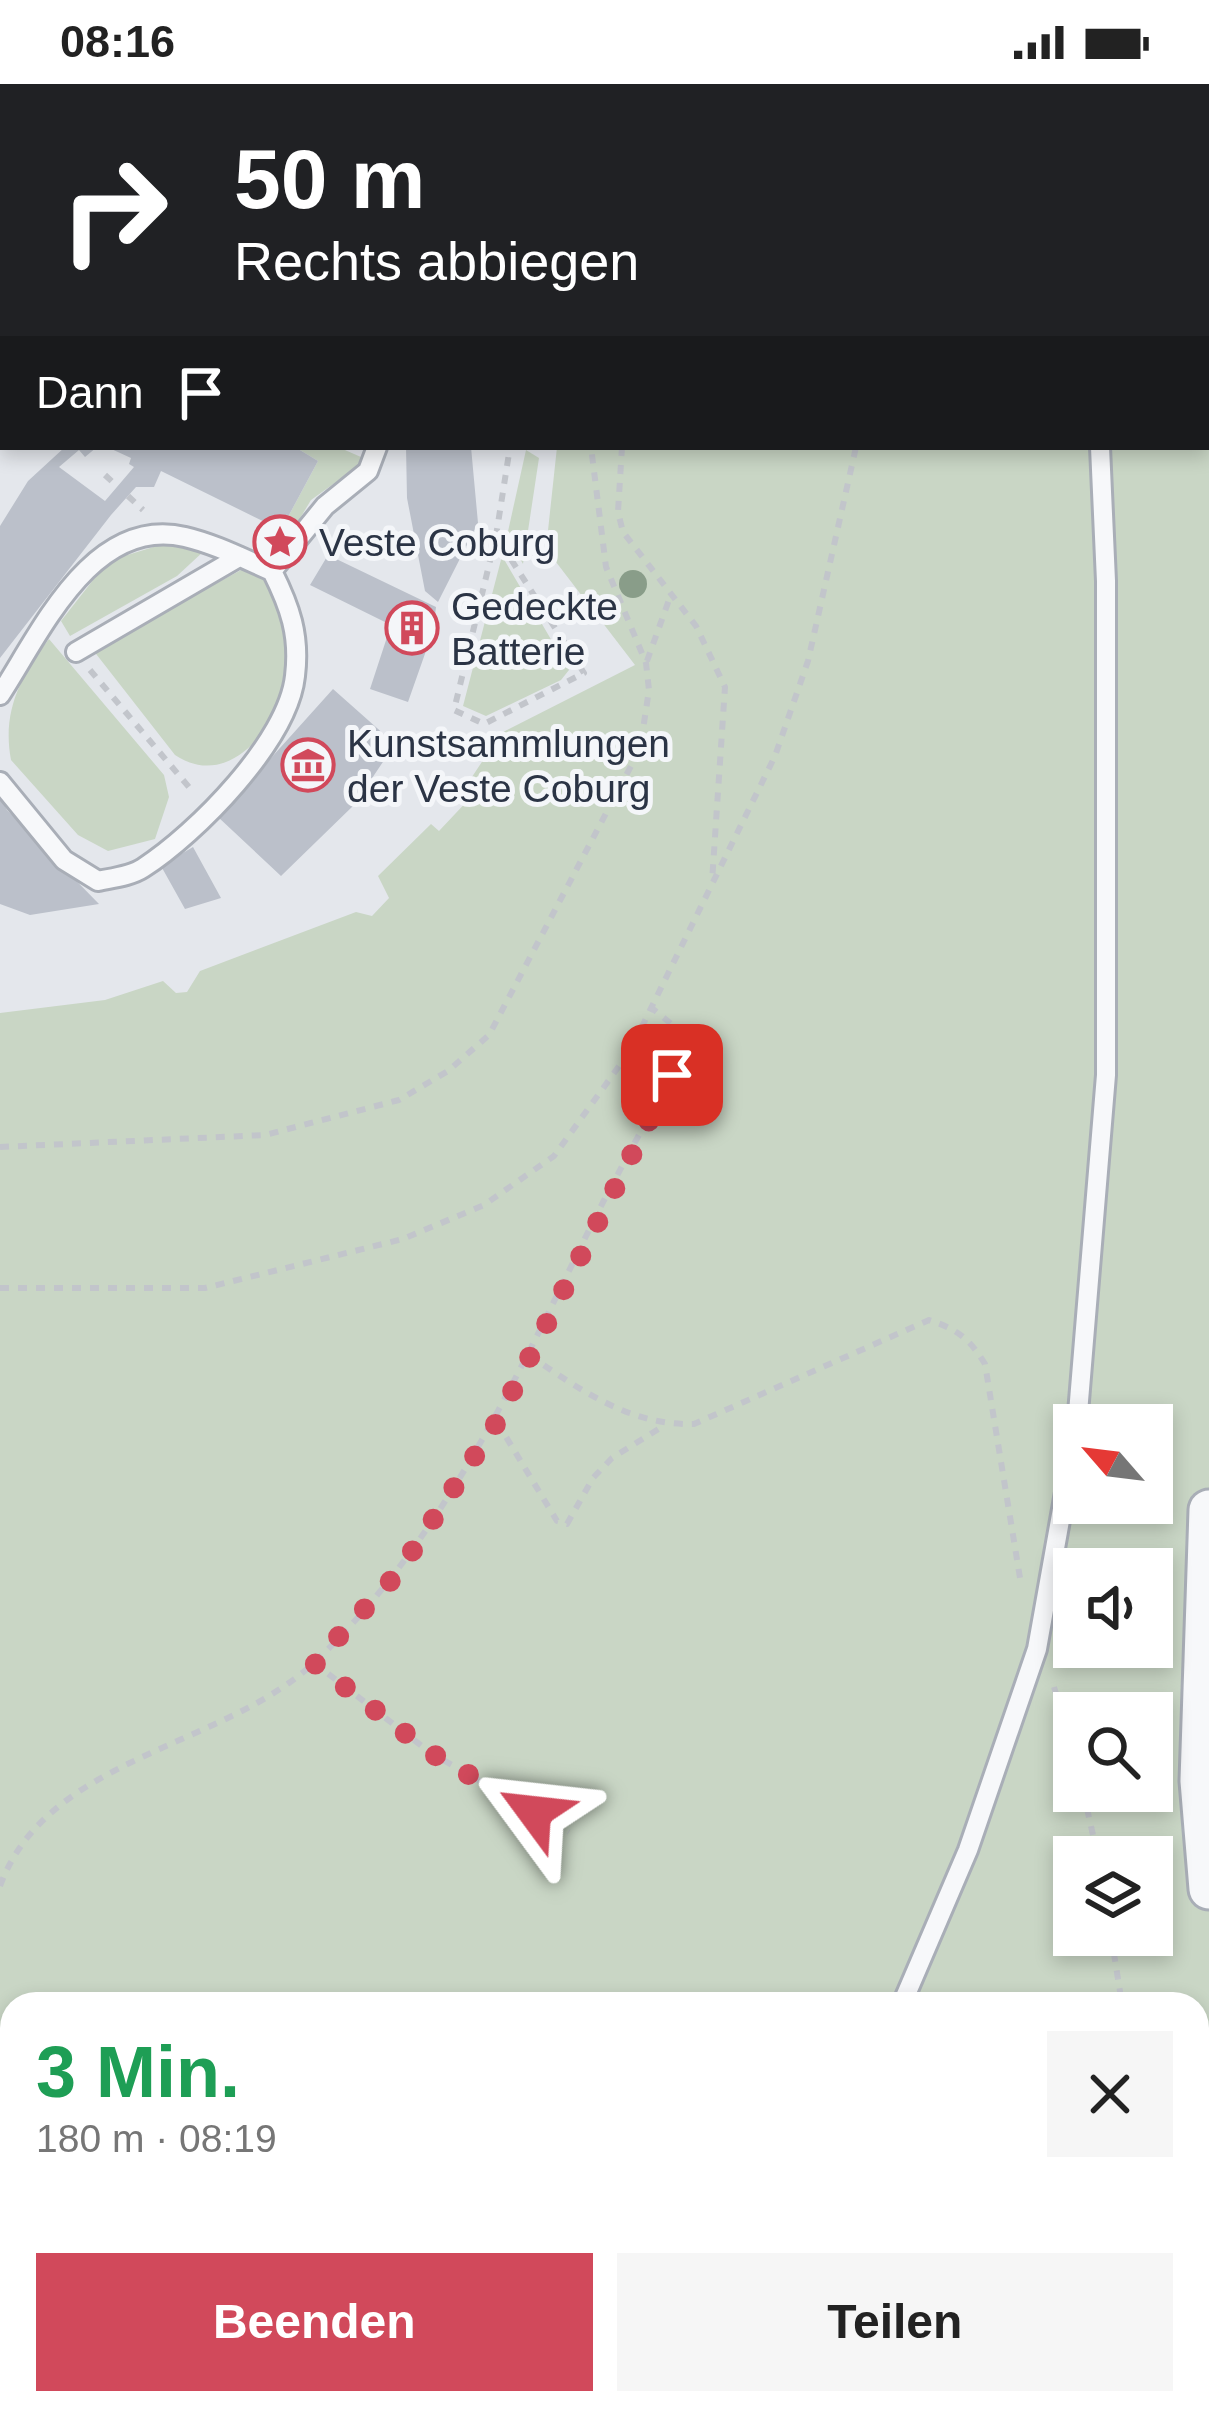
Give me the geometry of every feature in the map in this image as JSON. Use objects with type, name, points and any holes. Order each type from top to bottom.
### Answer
[{"type":"street","points":[[1209,1510],[1200,1781],[1209,1889]]},
{"type":"lane","points":[[272,571],[325,506],[368,471],[375,450]]},
{"type":"lane","points":[[1079,1404],[1106,1075],[1106,581],[1100,450]]},
{"type":"lane","points":[[0,695],[96,561],[139,539],[182,536],[272,571],[296,618],[296,680],[274,733],[211,812],[139,871],[98,881],[64,860],[0,782]]},
{"type":"lane","points":[[76,652],[239,557]]},
{"type":"lane","points":[[907,1992],[968,1850],[1037,1649],[1059,1524]]},
{"type":"path","points":[[496,536],[584,673],[484,724],[454,710],[496,536],[510,450]]},
{"type":"path","points":[[0,1148],[266,1136],[399,1100],[448,1070],[489,1035],[640,749],[649,690],[646,663],[606,567],[596,522],[591,450]]},
{"type":"path","points":[[622,450],[618,512],[623,532],[696,626],[725,687],[712,886]]},
{"type":"path","points":[[0,1288],[205,1288],[403,1239],[484,1205],[554,1156],[586,1118],[653,1009],[775,756],[808,661],[855,450]]},
{"type":"path","points":[[105,475],[118,487]]},
{"type":"path","points":[[646,663],[670,596]]},
{"type":"path","points":[[48,622],[211,812]]},
{"type":"path","points":[[0,1886],[29,1830],[61,1804],[150,1754],[236,1716],[314,1663],[398,1573],[497,1422],[691,1040],[653,1009]]},
{"type":"path","points":[[529,1355],[594,1399],[665,1425],[694,1424],[929,1320],[950,1326],[970,1340],[985,1364],[1021,1586]]},
{"type":"path","points":[[497,1422],[557,1521],[567,1525],[593,1478],[612,1458],[665,1425]]},
{"type":"path","points":[[314,1663],[431,1753],[569,1832]]},
{"type":"path","points":[[1052,1679],[1056,1692]]},
{"type":"path","points":[[1114,1956],[1120,1992]]},
{"type":"green space","points":[[300,450],[345,450],[361,457],[357,467],[311,500],[290,535],[281,530],[318,461]]},
{"type":"green space","points":[[526,450],[539,458],[523,564],[507,536]]},
{"type":"green space","points":[[557,450],[1209,450],[1209,1992],[0,1992],[0,1013],[105,1000],[163,981],[176,993],[187,992],[200,971],[356,912],[372,916],[389,898],[378,876],[431,824],[439,831],[471,797],[464,789],[501,733],[635,665],[546,549]]},
{"type":"green space","points":[[160,545],[204,551],[177,576],[70,636],[61,621],[108,561]]},
{"type":"green space","points":[[502,556],[569,670],[561,680],[486,716],[463,706]]},
{"type":"green space","points":[[254,563],[271,571],[290,626],[292,667],[285,691],[260,737],[242,754],[221,764],[199,765],[175,755],[93,650]]},
{"type":"green space","points":[[49,639],[164,775],[169,797],[155,839],[108,851],[78,835],[11,760],[11,711],[30,667]]},
{"type":"building","points":[[62,450],[79,450],[59,467],[105,501],[134,467],[129,464],[131,458],[114,450],[300,450],[318,461],[281,530],[161,471],[154,487],[136,487],[111,515],[0,658],[0,526],[28,481]]},
{"type":"building","points":[[406,450],[471,450],[478,523],[438,602],[425,591],[407,498]]},
{"type":"building","name":"Gedeckte Batterie","points":[[328,555],[436,607],[433,631],[408,702],[370,689],[391,625],[310,585]]},
{"type":"building","points":[[333,689],[395,744],[354,805],[281,876],[218,817]]},
{"type":"building","points":[[0,797],[7,810],[99,904],[30,915],[0,904]]},
{"type":"building","points":[[193,847],[221,898],[185,909],[161,866]]},
{"type":"place","name":"Veste Coburg","points":[[280,542]]},
{"type":"place","name":"Gedeckte Batterie","points":[[412,628]]},
{"type":"place","name":"Kunstsammlungen der Veste Coburg","points":[[308,765]]},
{"type":"route","points":[[534,1812],[431,1753],[314,1663],[398,1573],[497,1422],[509,1390],[672,1075]]}]
